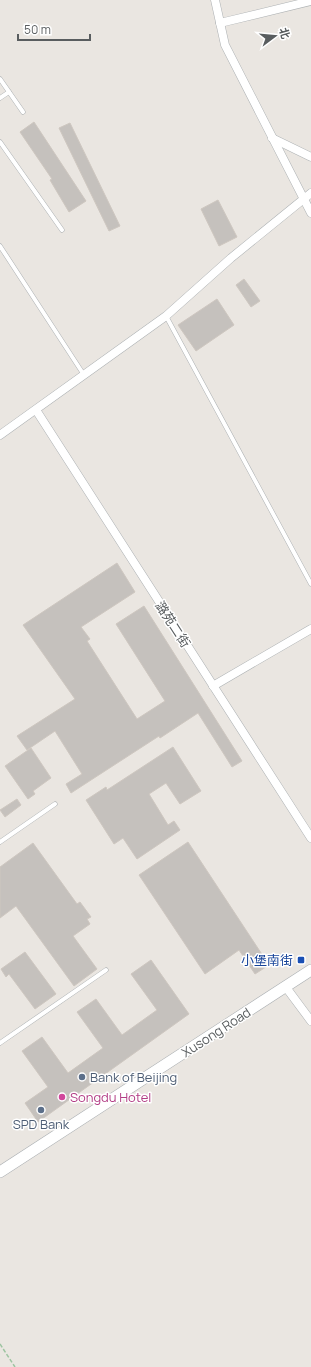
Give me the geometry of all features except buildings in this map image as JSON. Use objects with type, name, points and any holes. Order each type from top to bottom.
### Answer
[{"type":"street","points":[[215,0],[225,45],[311,213]]},
{"type":"street","points":[[220,23],[311,2]]},
{"type":"street","points":[[272,138],[311,157]]},
{"type":"street","points":[[0,435],[166,316],[231,258],[311,193]]},
{"type":"street","name":"潞苑二街","points":[[36,410],[311,838]]},
{"type":"street","points":[[213,686],[311,629]]},
{"type":"street","name":"Xusong Road","points":[[0,1172],[311,970]]},
{"type":"street","points":[[285,986],[311,1021]]},
{"type":"lane","points":[[0,79],[22,112]]},
{"type":"lane","points":[[0,98],[9,92]]},
{"type":"lane","points":[[0,142],[2,149],[62,230]]},
{"type":"lane","points":[[0,246],[84,375]]},
{"type":"lane","points":[[166,316],[311,584]]},
{"type":"lane","points":[[0,842],[55,804]]},
{"type":"lane","points":[[0,1043],[106,970]]},
{"type":"path","points":[[0,1344],[15,1367]]},
{"type":"place","name":"小堡南街","points":[[301,960]]},
{"type":"place","name":"Bank of Beijing","points":[[82,1077]]},
{"type":"place","name":"Songdu Hotel","points":[[62,1097]]},
{"type":"place","name":"SPD Bank","points":[[41,1110]]}]
